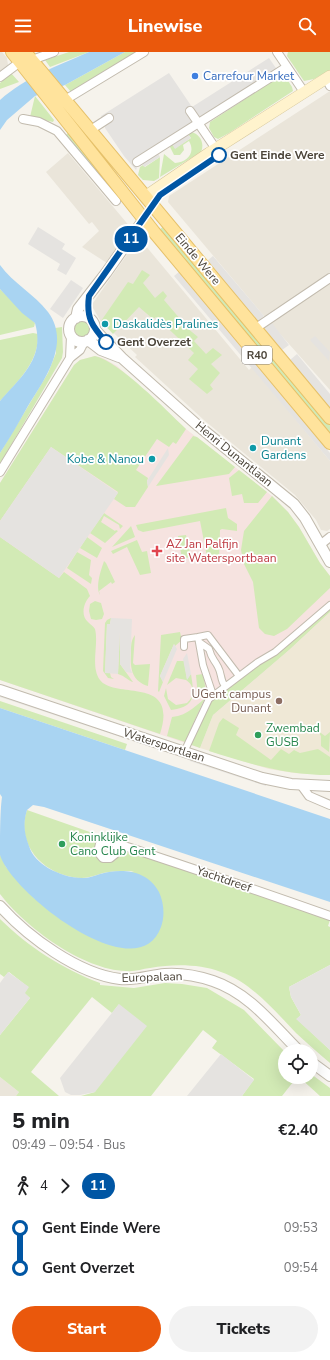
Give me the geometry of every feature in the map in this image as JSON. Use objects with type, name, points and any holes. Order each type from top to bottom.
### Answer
[{"type":"main road","name":"R40","points":[[12,52],[28,62],[51,91],[64,116]]},
{"type":"main road","points":[[144,218],[150,200],[279,108],[330,82]]},
{"type":"main road","name":"R40","points":[[51,91],[65,100]]},
{"type":"main road","points":[[217,152],[266,125],[306,95]]},
{"type":"main road","name":"Einde Were","points":[[65,100],[89,131],[150,200],[330,418]]},
{"type":"main road","points":[[266,125],[265,121],[278,113],[279,108]]},
{"type":"main road","name":"Einde Were","points":[[64,116],[144,218],[330,443]]},
{"type":"street","points":[[0,77],[28,62],[54,52]]},
{"type":"street","points":[[65,100],[144,52]]},
{"type":"street","points":[[277,52],[306,95]]},
{"type":"street","points":[[137,162],[287,67]]},
{"type":"street","points":[[190,111],[217,152]]},
{"type":"street","points":[[57,131],[64,116]]},
{"type":"street","points":[[89,131],[109,118]]},
{"type":"street","points":[[23,119],[39,122],[57,131],[116,201]]},
{"type":"street","points":[[99,181],[115,181]]},
{"type":"street","points":[[70,358],[70,325],[76,318],[78,309],[89,296],[144,218]]},
{"type":"street","points":[[256,328],[330,278]]},
{"type":"street","points":[[89,296],[89,319]]},
{"type":"street","points":[[0,472],[70,358],[80,350],[86,341],[91,338],[95,330],[93,322],[89,319],[82,316],[76,318]]},
{"type":"street","name":"Henri Dunantlaan","points":[[95,330],[122,358],[196,424],[294,504],[330,562]]},
{"type":"street","points":[[71,336],[77,341],[86,341]]},
{"type":"street","name":"Henri Dunantlaan","points":[[86,341],[101,350],[122,358]]},
{"type":"street","points":[[320,545],[330,536]]},
{"type":"street","points":[[184,752],[206,702],[225,686],[275,652],[330,605]]},
{"type":"street","points":[[184,647],[184,639],[198,639],[208,635],[239,676]]},
{"type":"street","points":[[198,639],[209,649],[212,660],[219,668],[221,681],[225,686]]},
{"type":"street","points":[[198,639],[203,665],[213,695]]},
{"type":"street","name":"Watersportlaan","points":[[0,690],[279,783],[330,786]]},
{"type":"street","points":[[301,785],[309,796],[330,805]]},
{"type":"street","name":"Yachtdreef","points":[[118,844],[330,916]]},
{"type":"street","name":"Europalaan","points":[[0,906],[23,930],[47,948],[104,975],[120,979],[134,979],[178,974],[198,977],[224,985],[253,1004],[292,1044]]},
{"type":"street","points":[[318,1067],[330,1076]]},
{"type":"shaded area","points":[[0,52],[2,52],[7,58],[8,65],[0,72]]},
{"type":"shaded area","points":[[269,58],[280,74],[187,133],[191,138],[175,149],[172,144],[158,153],[160,157],[144,167],[142,163],[138,165],[136,170],[124,156],[105,128],[105,124],[101,116],[169,73],[192,107]]},
{"type":"shaded area","points":[[330,91],[330,390],[264,316],[168,202],[169,196]]},
{"type":"shaded area","points":[[68,153],[131,228],[107,263],[82,247],[99,231],[92,222],[89,224],[46,172]]},
{"type":"shaded area","points":[[38,227],[65,244],[62,249],[76,258],[66,275],[57,270],[60,264],[28,244]]},
{"type":"shaded area","points":[[138,239],[140,239],[249,370],[252,367],[330,461],[330,529],[327,531],[321,530],[316,520],[295,495],[205,421],[135,357],[137,355],[100,320],[93,308],[93,303]]},
{"type":"shaded area","points":[[213,256],[264,316],[258,321],[207,261]]},
{"type":"shaded area","points":[[180,271],[330,453],[330,461],[174,276]]},
{"type":"shaded area","points":[[71,280],[83,288],[63,318],[50,309]]},
{"type":"shaded area","points":[[272,323],[289,345],[282,350],[264,328]]},
{"type":"shaded area","points":[[315,336],[330,352],[329,361],[310,340]]},
{"type":"shaded area","points":[[297,354],[330,394],[330,409],[290,360]]},
{"type":"shaded area","name":"AZ Jan Palfijn site Watersportbaan","points":[[95,356],[103,358],[117,366],[186,429],[272,496],[288,512],[299,527],[320,563],[330,576],[330,612],[289,650],[213,715],[200,748],[0,680],[0,483],[74,365],[80,360]]},
{"type":"shaded area","points":[[51,447],[118,493],[59,578],[0,537],[0,521]]},
{"type":"shaded area","points":[[168,448],[169,455],[148,487],[147,481]]},
{"type":"shaded area","name":"UGent campus Dunant","points":[[330,612],[330,775],[294,773],[269,769],[200,748],[213,715],[289,650]]},
{"type":"shaded area","points":[[111,618],[132,619],[130,668],[132,673],[126,672],[120,664],[120,631],[118,674],[105,673],[107,624],[110,624]]},
{"type":"shaded area","points":[[174,644],[177,649],[163,682],[160,676]]},
{"type":"shaded area","points":[[187,653],[191,674],[187,680],[183,659]]},
{"type":"shaded area","points":[[0,694],[177,754],[175,755],[0,697]]},
{"type":"shaded area","points":[[188,758],[266,783],[266,786],[190,761]]},
{"type":"shaded area","points":[[330,965],[330,1050],[296,1019],[301,1015],[291,997],[289,987]]},
{"type":"shaded area","points":[[8,972],[29,987],[25,993],[30,998],[0,1035],[0,983]]},
{"type":"shaded area","points":[[119,1004],[147,1026],[95,1092],[71,1095],[65,1092],[60,1078]]},
{"type":"shaded area","points":[[221,1054],[254,1080],[242,1096],[187,1096]]},
{"type":"shaded area","points":[[0,1077],[19,1092],[16,1096],[0,1096]]},
{"type":"green space","points":[[69,52],[89,52],[50,67],[45,60]]},
{"type":"green space","points":[[125,52],[138,52],[71,92],[65,85]]},
{"type":"green space","points":[[288,52],[330,52],[330,70],[314,79],[304,81],[287,56]]},
{"type":"green space","points":[[11,73],[19,82],[0,89],[0,83]]},
{"type":"green space","points":[[282,75],[285,76],[293,91],[229,133],[218,139],[214,137],[209,128],[210,122]]},
{"type":"green space","points":[[35,96],[54,120],[53,122],[30,117]]},
{"type":"green space","points":[[69,132],[107,179],[102,178],[66,135]]},
{"type":"green space","points":[[191,132],[201,139],[201,152],[160,177],[164,154],[175,163],[187,159],[191,153],[191,145],[189,141],[183,145],[184,150],[180,155],[174,155],[170,147],[172,143],[175,148],[191,138],[187,133]]},
{"type":"green space","points":[[160,157],[159,178],[154,181],[143,180],[138,175],[140,167],[143,165],[145,167]]},
{"type":"green space","points":[[165,225],[330,423],[330,438],[158,231]]},
{"type":"green space","points":[[142,270],[150,275],[143,283],[155,298],[163,291],[167,296],[164,300],[181,320],[180,322],[198,337],[194,341],[206,354],[213,348],[222,355],[211,364],[220,373],[210,385],[213,389],[207,394],[189,379],[198,369],[188,360],[194,353],[156,317],[153,319],[139,307],[113,334],[101,321],[128,282],[133,284]]},
{"type":"green space","points":[[0,289],[35,323],[34,327],[0,335]]},
{"type":"green space","points":[[78,320],[86,320],[91,325],[89,336],[86,338],[78,338],[73,333],[73,325]]},
{"type":"green space","points":[[62,327],[62,358],[0,464],[0,453],[48,373],[56,353],[55,328]]},
{"type":"green space","points":[[33,333],[38,334],[35,353],[31,362],[20,378],[0,401],[0,340]]},
{"type":"green space","points":[[95,356],[117,367],[130,377],[186,429],[176,444],[173,442],[169,447],[157,439],[136,470],[148,478],[148,487],[135,507],[126,507],[114,499],[118,492],[51,447],[0,521],[0,483],[74,365],[80,360]]},
{"type":"green space","points":[[193,436],[197,437],[235,467],[229,474],[156,486]]},
{"type":"green space","points":[[239,470],[267,492],[258,503],[244,503],[242,494],[232,496],[229,478]]},
{"type":"green space","points":[[272,496],[288,512],[299,527],[320,563],[330,576],[330,588],[287,629],[274,636],[265,634],[259,628],[253,582],[244,564],[241,550],[244,531]]},
{"type":"green space","points":[[226,508],[228,518],[237,524],[237,531],[220,530],[219,560],[208,562],[200,521],[143,532],[138,530],[136,525]]},
{"type":"green space","points":[[104,513],[123,526],[120,529],[119,525],[104,516],[101,522],[115,531],[118,531],[105,543],[90,533]]},
{"type":"green space","points":[[131,526],[135,537],[112,547]]},
{"type":"green space","points":[[186,535],[191,557],[182,559],[178,536]]},
{"type":"green space","points":[[0,537],[59,578],[64,572],[87,589],[90,596],[85,605],[84,616],[95,629],[95,662],[97,674],[100,680],[108,686],[118,689],[143,692],[153,696],[161,703],[163,716],[160,734],[0,680]]},
{"type":"green space","points":[[87,537],[102,548],[97,558],[80,548]]},
{"type":"green space","points":[[137,540],[142,552],[147,551],[151,573],[140,575],[127,547],[113,554],[111,551]]},
{"type":"green space","points":[[77,552],[91,560],[89,575],[92,578],[91,584],[67,568]]},
{"type":"green space","points":[[104,561],[115,582],[112,584],[111,582],[99,591],[100,595],[98,588],[98,583]]},
{"type":"green space","points":[[95,601],[101,603],[104,614],[102,619],[91,619],[89,611],[90,604]]},
{"type":"green space","points":[[330,608],[330,612],[289,650],[213,715],[200,748],[189,744],[208,703],[259,664],[277,654]]},
{"type":"green space","points":[[111,618],[110,624],[107,624],[105,673],[110,673],[111,677],[114,679],[108,678],[103,671],[105,623]]},
{"type":"green space","points":[[120,630],[120,664],[133,682],[118,674]]},
{"type":"green space","points":[[180,632],[182,640],[175,646],[174,644],[160,676],[163,682],[159,692],[161,635]]},
{"type":"green space","points":[[135,635],[133,663],[135,665],[150,664],[148,686],[138,681],[133,674],[131,646]]},
{"type":"green space","points":[[177,661],[184,661],[187,679],[191,674],[193,691],[191,685],[186,680],[176,678],[167,685]]},
{"type":"green space","points":[[203,674],[206,691],[198,697],[196,675]]},
{"type":"green space","points":[[166,688],[168,699],[176,705],[187,703],[193,694],[190,703],[186,706],[171,710],[164,696]]},
{"type":"green space","points":[[209,695],[203,702],[185,742],[167,736],[172,717],[188,712]]},
{"type":"green space","points":[[0,701],[127,744],[125,750],[0,708]]},
{"type":"green space","points":[[223,718],[239,728],[236,735],[271,760],[281,749],[289,754],[294,750],[300,753],[318,749],[330,757],[330,775],[314,775],[283,771],[209,751],[219,723]]},
{"type":"green space","points":[[317,730],[325,736],[330,732],[329,752],[321,746],[321,736]]},
{"type":"green space","points":[[27,810],[104,837],[96,843],[95,846],[95,851],[98,857],[124,849],[330,920],[328,926],[330,927],[330,965],[289,987],[291,997],[301,1015],[297,1019],[330,1050],[330,1063],[318,1052],[318,1044],[308,1044],[253,990],[221,972],[204,967],[177,965],[132,971],[109,969],[74,955],[40,933],[24,920],[0,894],[0,854],[6,867],[35,899],[134,871],[107,872],[82,878],[69,877],[57,872],[36,858],[29,847],[25,836],[24,823]]},
{"type":"green space","points":[[0,919],[23,939],[59,964],[100,983],[100,985],[134,988],[165,983],[207,988],[244,1010],[278,1045],[278,1084],[291,1084],[282,1096],[242,1096],[254,1079],[212,1048],[217,1041],[203,1030],[151,1096],[81,1096],[95,1092],[119,1004],[112,1013],[92,997],[31,1072],[59,1096],[16,1096],[19,1092],[0,1077],[0,1035],[30,998],[24,993],[28,987],[9,972],[4,977],[0,974]]},
{"type":"green space","points":[[318,1079],[330,1088],[330,1096],[320,1096],[307,1084],[318,1084]]},
{"type":"water","points":[[89,52],[125,52],[65,85],[35,96],[7,120],[0,130],[0,100],[31,78]]},
{"type":"water","points":[[0,265],[48,312],[54,324],[57,336],[56,348],[48,373],[0,453],[0,401],[30,366],[37,346],[37,335],[35,323],[22,313],[0,289]]},
{"type":"water","points":[[0,708],[330,819],[330,902],[44,807],[33,805],[27,810],[25,832],[30,850],[45,866],[60,874],[78,878],[87,878],[117,871],[133,872],[148,879],[161,896],[163,918],[161,927],[148,944],[128,949],[103,943],[76,930],[50,912],[27,891],[9,872],[0,855],[0,818],[2,797],[0,794]]},
{"type":"bus line","name":"11","points":[[106,342],[95,330],[93,322],[89,319],[89,296],[138,229],[160,195],[219,155]]},
{"type":"place","name":"Carrefour Market","points":[[195,76]]},
{"type":"place","name":"Gent Einde Were","points":[[219,155]]},
{"type":"place","name":"Daskalidès Pralines","points":[[105,324]]},
{"type":"place","name":"Gent Overzet","points":[[106,342]]},
{"type":"place","name":"Dunant Gardens","points":[[253,448]]},
{"type":"place","name":"Kobe & Nanou","points":[[152,459]]},
{"type":"place","name":"AZ Jan Palfijn site Watersportbaan","points":[[157,551]]},
{"type":"place","name":"UGent campus Dunant","points":[[279,701]]},
{"type":"place","name":"Zwembad GUSB","points":[[258,735]]},
{"type":"place","name":"Koninklijke Cano Club Gent","points":[[62,844]]}]
